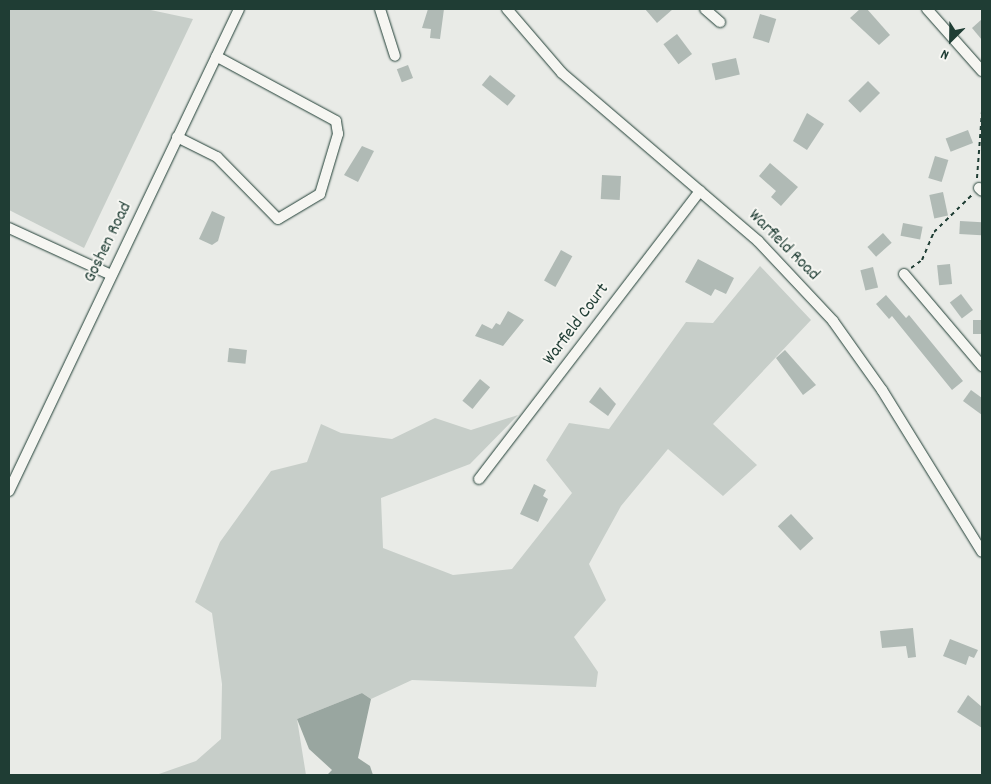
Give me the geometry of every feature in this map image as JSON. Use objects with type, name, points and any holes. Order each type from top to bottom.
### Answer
[{"type":"street","name":"Goshen Road","points":[[9,491],[238,9]]},
{"type":"street","points":[[380,9],[395,56]]},
{"type":"street","name":"Warfield Road","points":[[507,9],[562,73],[758,241],[833,321],[882,390],[982,552]]},
{"type":"street","points":[[705,9],[720,22]]},
{"type":"street","points":[[927,9],[982,71]]},
{"type":"street","points":[[177,137],[217,157],[278,219],[320,194],[338,134],[336,120],[216,56]]},
{"type":"street","name":"Warfield Court","points":[[479,480],[700,191]]},
{"type":"street","points":[[9,228],[111,275]]},
{"type":"street","points":[[904,274],[982,366]]},
{"type":"path","points":[[904,274],[922,260],[934,232],[981,189],[975,167],[982,111]]},
{"type":"shaded area","points":[[9,9],[146,9],[193,19],[84,248],[9,210]]},
{"type":"shaded area","points":[[760,266],[811,320],[713,424],[757,465],[723,496],[668,449],[621,506],[589,564],[606,600],[574,637],[598,672],[596,687],[412,680],[371,699],[362,693],[297,719],[306,775],[156,775],[196,761],[221,739],[222,684],[212,613],[195,602],[220,542],[271,471],[307,462],[321,424],[341,433],[392,439],[435,418],[471,430],[518,415],[470,464],[381,498],[383,548],[453,575],[512,569],[572,493],[546,460],[569,423],[609,429],[686,322],[713,323]]},
{"type":"shaded area","points":[[362,693],[371,699],[358,758],[370,766],[373,775],[327,775],[332,770],[309,749],[297,719]]},
{"type":"building","points":[[428,9],[444,9],[440,39],[430,38],[431,29],[422,28]]},
{"type":"building","points":[[645,9],[673,9],[657,23]]},
{"type":"building","points":[[860,9],[867,9],[890,35],[879,45],[850,18]]},
{"type":"building","points":[[760,14],[776,19],[769,43],[753,38]]},
{"type":"building","points":[[982,19],[982,40],[972,28]]},
{"type":"building","points":[[677,34],[692,54],[678,64],[663,44]]},
{"type":"building","points":[[736,58],[740,75],[715,80],[712,64]]},
{"type":"building","points":[[408,65],[413,78],[402,82],[397,69]]},
{"type":"building","points":[[490,75],[516,96],[507,106],[482,85]]},
{"type":"building","points":[[868,81],[880,93],[860,113],[848,101]]},
{"type":"building","points":[[807,113],[824,124],[807,150],[793,141]]},
{"type":"building","points":[[968,130],[973,143],[951,152],[946,139]]},
{"type":"building","points":[[362,146],[374,151],[358,182],[344,175]]},
{"type":"building","points":[[935,156],[948,160],[942,182],[928,178]]},
{"type":"building","points":[[770,163],[798,187],[781,206],[771,197],[776,191],[759,176]]},
{"type":"building","points":[[602,175],[621,176],[620,200],[601,199]]},
{"type":"building","points":[[943,192],[948,215],[934,218],[929,195]]},
{"type":"building","points":[[212,211],[225,217],[218,241],[212,245],[199,239]]},
{"type":"building","points":[[960,221],[982,222],[981,235],[959,234]]},
{"type":"building","points":[[903,223],[923,227],[920,240],[901,236]]},
{"type":"building","points":[[883,233],[892,243],[876,257],[867,247]]},
{"type":"building","points":[[561,250],[572,256],[555,287],[544,281]]},
{"type":"building","points":[[698,259],[734,278],[726,294],[715,289],[711,296],[685,282]]},
{"type":"building","points":[[950,264],[952,284],[939,285],[937,265]]},
{"type":"building","points":[[873,267],[878,287],[865,291],[860,270]]},
{"type":"building","points":[[961,294],[973,310],[962,318],[950,302]]},
{"type":"building","points":[[886,295],[906,318],[909,315],[963,381],[952,390],[892,316],[889,319],[876,304]]},
{"type":"building","points":[[508,311],[524,320],[503,346],[475,336],[482,324],[492,329],[496,323],[500,325]]},
{"type":"building","points":[[973,320],[982,320],[982,334],[973,334]]},
{"type":"building","points":[[229,348],[247,350],[245,364],[228,362]]},
{"type":"building","points":[[785,350],[816,385],[803,395],[776,358]]},
{"type":"building","points":[[480,379],[490,387],[472,409],[462,401]]},
{"type":"building","points":[[600,387],[616,404],[608,416],[589,402]]},
{"type":"building","points":[[971,390],[982,398],[982,415],[963,401]]},
{"type":"building","points":[[534,484],[546,490],[543,496],[548,499],[538,522],[520,514]]},
{"type":"building","points":[[791,514],[814,538],[800,550],[778,526]]},
{"type":"building","points":[[913,628],[916,657],[908,658],[906,646],[882,648],[880,631]]},
{"type":"building","points":[[950,639],[978,650],[974,658],[969,656],[966,665],[943,656]]},
{"type":"building","points":[[968,695],[982,707],[982,728],[957,712]]}]
